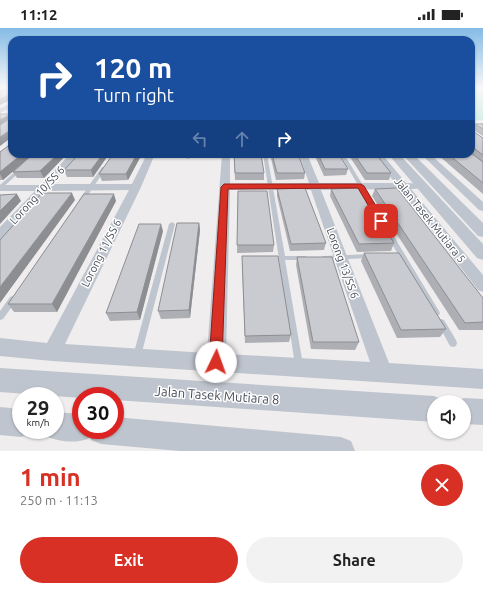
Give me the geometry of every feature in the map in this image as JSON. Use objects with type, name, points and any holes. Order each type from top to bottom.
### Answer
[{"type":"street","name":"Lorong 10/SS 6","points":[[0,235],[71,158]]},
{"type":"street","name":"Lorong 11/SS 6","points":[[52,352],[136,187],[149,158]]},
{"type":"street","points":[[216,362],[226,158]]},
{"type":"street","name":"Lorong 13/SS 6","points":[[304,158],[383,372]]},
{"type":"street","name":"Jalan Tasek Mutiara 5","points":[[382,158],[413,186],[483,254]]},
{"type":"street","name":"Jalan Tasek Mutiara 5","points":[[396,158],[413,186],[483,286]]},
{"type":"street","points":[[412,158],[483,232]]},
{"type":"street","points":[[429,158],[483,208]]},
{"type":"street","points":[[224,187],[413,186]]},
{"type":"street","points":[[0,188],[136,187]]},
{"type":"street","points":[[0,347],[52,352],[483,379]]},
{"type":"street","name":"Jalan Tasek Mutiara 8","points":[[0,380],[427,409]]},
{"type":"street","points":[[471,411],[483,412]]},
{"type":"street","points":[[0,421],[12,422]]},
{"type":"street","points":[[124,432],[332,451]]},
{"type":"lane","points":[[266,158],[300,368]]},
{"type":"lane","points":[[344,158],[453,343]]},
{"type":"lane","points":[[77,207],[107,165]]},
{"type":"lane","points":[[0,188],[22,168]]},
{"type":"lane","points":[[137,357],[172,224]]},
{"type":"lane","points":[[394,255],[402,255]]},
{"type":"lane","points":[[319,258],[379,256]]},
{"type":"lane","points":[[283,258],[312,258]]},
{"type":"lane","points":[[0,317],[18,291]]},
{"type":"green space","points":[[475,108],[483,108],[483,120],[475,121]]},
{"type":"building","points":[[0,114],[8,114],[8,116],[0,120]]},
{"type":"building","points":[[8,120],[8,132],[0,137],[0,125]]},
{"type":"building","points":[[475,124],[483,124],[483,129]]},
{"type":"building","points":[[475,133],[483,138],[483,155],[475,149]]},
{"type":"building","points":[[8,146],[8,158],[17,158],[0,172],[0,152]]},
{"type":"building","points":[[475,156],[483,162],[483,183],[453,158],[475,158]]},
{"type":"building","points":[[29,158],[54,158],[40,171],[13,172]]},
{"type":"building","points":[[75,158],[100,158],[91,170],[64,170]]},
{"type":"building","points":[[110,158],[135,158],[126,174],[99,174]]},
{"type":"building","points":[[234,158],[262,158],[264,173],[235,173]]},
{"type":"building","points":[[273,158],[299,158],[305,173],[277,173]]},
{"type":"building","points":[[320,158],[341,158],[348,169],[325,169]]},
{"type":"building","points":[[357,158],[379,158],[391,173],[367,173]]},
{"type":"building","points":[[305,188],[326,243],[291,244],[277,189]]},
{"type":"building","points":[[359,188],[394,243],[359,244],[331,189]]},
{"type":"building","points":[[397,188],[483,298],[483,322],[465,323],[375,189]]},
{"type":"building","points":[[238,191],[267,191],[274,245],[237,245]]},
{"type":"building","points":[[42,193],[72,193],[0,287],[0,240]]},
{"type":"building","points":[[17,194],[0,211],[0,195]]},
{"type":"building","points":[[84,194],[114,194],[52,304],[8,304]]},
{"type":"building","points":[[177,223],[199,223],[189,310],[158,311]]},
{"type":"building","points":[[139,224],[161,224],[137,312],[106,313]]},
{"type":"building","points":[[364,253],[399,253],[446,329],[401,330]]},
{"type":"building","points":[[242,256],[278,256],[291,335],[245,336]]},
{"type":"building","points":[[297,257],[332,257],[359,342],[313,342]]},
{"type":"route","points":[[216,362],[224,187],[361,186],[381,221]]}]
